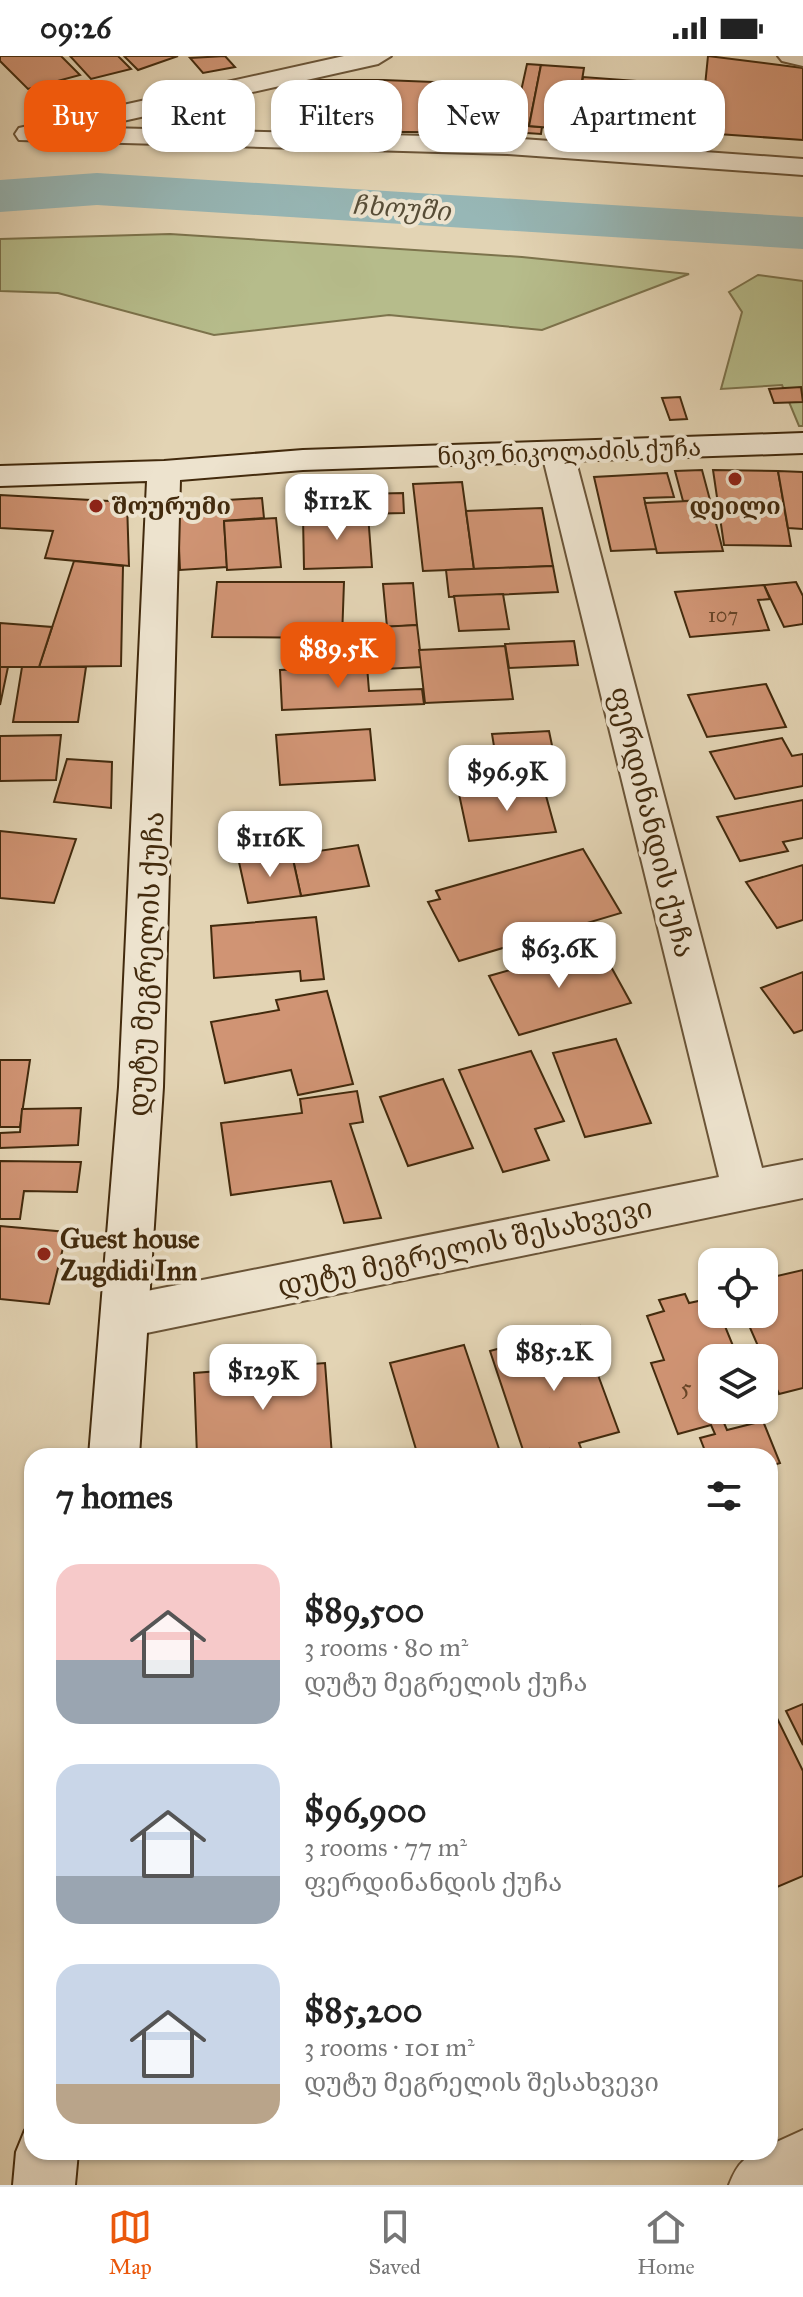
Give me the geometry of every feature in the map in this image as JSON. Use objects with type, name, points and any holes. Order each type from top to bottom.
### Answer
[{"type":"street","points":[[126,112],[378,56]]},
{"type":"street","points":[[791,56],[803,58]]},
{"type":"street","points":[[0,139],[24,135]]},
{"type":"street","points":[[126,136],[508,146],[803,167]]},
{"type":"street","name":"ნიკო ნიკოლაძის ქუჩა","points":[[0,476],[164,471],[303,460],[558,454],[803,443]]},
{"type":"street","name":"ფერდინანდის ქუჩა","points":[[558,454],[745,1190]]},
{"type":"street","name":"დუტუ მეგრელის ქუჩა","points":[[115,1448],[127,1316],[148,964],[164,471]]},
{"type":"street","name":"დუტუ მეგრელის შესახვევი","points":[[127,1316],[803,1179]]},
{"type":"street","points":[[44,2185],[46,2160]]},
{"type":"street","points":[[760,2185],[803,2161]]},
{"type":"green space","points":[[170,234],[522,257],[689,274],[542,330],[389,315],[214,335],[58,293],[0,291],[0,239]]},
{"type":"green space","points":[[758,275],[803,281],[803,426],[799,426],[782,385],[721,389],[742,312],[729,292]]},
{"type":"building","points":[[0,56],[61,56],[80,75],[61,80],[24,80],[24,85],[0,61]]},
{"type":"building","points":[[70,56],[118,56],[131,69],[91,79]]},
{"type":"building","points":[[124,56],[178,56],[138,70]]},
{"type":"building","points":[[225,56],[235,67],[203,73],[190,58]]},
{"type":"building","points":[[708,56],[803,68],[803,140],[725,135],[725,80],[706,80]]},
{"type":"building","points":[[527,64],[541,65],[529,126],[542,127],[541,134],[528,133],[528,80],[523,80]]},
{"type":"building","points":[[541,65],[584,68],[582,80],[544,80],[544,127],[529,126]]},
{"type":"building","points":[[583,77],[624,80],[582,80]]},
{"type":"building","points":[[402,81],[418,81],[418,132],[402,132]]},
{"type":"building","points":[[801,387],[803,402],[774,403],[769,389]]},
{"type":"building","points":[[680,397],[687,419],[670,420],[662,398]]},
{"type":"building","points":[[702,470],[710,500],[683,501],[675,471]]},
{"type":"building","points":[[713,470],[778,471],[791,546],[724,545]]},
{"type":"building","points":[[778,471],[803,472],[803,529],[788,528]]},
{"type":"building","points":[[667,473],[674,497],[644,498],[657,549],[611,551],[594,477]]},
{"type":"building","points":[[462,482],[474,569],[423,571],[413,484]]},
{"type":"building","points":[[403,493],[404,513],[319,515],[318,495]]},
{"type":"building","points":[[0,495],[127,502],[129,566],[45,558],[53,531],[0,528]]},
{"type":"building","points":[[262,498],[264,518],[224,521],[227,567],[180,570],[177,503]]},
{"type":"building","points":[[710,500],[723,551],[657,553],[645,503]]},
{"type":"building","points":[[542,508],[553,566],[474,569],[466,511]]},
{"type":"building","points":[[368,514],[372,567],[304,569],[303,516]]},
{"type":"building","points":[[276,518],[281,567],[227,570],[224,521]]},
{"type":"building","points":[[74,561],[123,566],[121,666],[39,667]]},
{"type":"building","points":[[553,566],[558,592],[449,597],[446,570]]},
{"type":"building","points":[[217,582],[344,582],[342,638],[212,637]]},
{"type":"building","points":[[796,582],[803,596],[803,624],[784,627],[764,585]]},
{"type":"building","points":[[413,583],[417,625],[387,627],[383,584]]},
{"type":"building","points":[[764,585],[770,599],[758,600],[769,630],[690,637],[675,592]]},
{"type":"building","points":[[503,594],[509,629],[459,631],[454,596]]},
{"type":"building","points":[[0,623],[52,627],[39,667],[0,667]]},
{"type":"building","points":[[417,625],[422,667],[383,669],[379,627]]},
{"type":"building","points":[[574,641],[578,665],[509,668],[505,644]]},
{"type":"building","points":[[505,646],[513,699],[425,703],[419,650]]},
{"type":"building","points":[[367,666],[369,691],[422,689],[424,704],[282,710],[280,670]]},
{"type":"building","points":[[0,667],[8,667],[0,705]]},
{"type":"building","points":[[22,667],[86,667],[78,722],[13,722]]},
{"type":"building","points":[[766,684],[786,727],[707,737],[688,695]]},
{"type":"building","points":[[370,729],[375,780],[280,785],[276,735]]},
{"type":"building","points":[[549,731],[559,779],[500,783],[492,734]]},
{"type":"building","points":[[61,735],[56,780],[0,781],[0,736]]},
{"type":"building","points":[[782,738],[792,756],[803,754],[803,786],[735,799],[710,752]]},
{"type":"building","points":[[67,759],[112,762],[111,808],[54,802]]},
{"type":"building","points":[[543,785],[556,832],[469,841],[459,794]]},
{"type":"building","points":[[803,800],[803,838],[783,842],[788,851],[740,861],[717,817]]},
{"type":"building","points":[[0,831],[76,839],[54,903],[0,898]]},
{"type":"building","points":[[358,845],[369,886],[301,896],[292,855]]},
{"type":"building","points":[[583,849],[621,913],[459,961],[428,902],[440,899],[436,891]]},
{"type":"building","points":[[292,855],[301,896],[248,903],[239,862]]},
{"type":"building","points":[[803,865],[803,920],[777,928],[746,882]]},
{"type":"building","points":[[316,917],[324,979],[301,981],[300,971],[214,978],[211,926]]},
{"type":"building","points":[[599,945],[631,1003],[519,1035],[489,976]]},
{"type":"building","points":[[803,972],[803,1030],[794,1033],[761,988]]},
{"type":"building","points":[[327,991],[353,1084],[298,1095],[291,1070],[225,1083],[211,1022],[279,1010],[276,1000]]},
{"type":"building","points":[[616,1039],[651,1123],[585,1137],[553,1053]]},
{"type":"building","points":[[531,1051],[564,1121],[535,1129],[549,1160],[503,1172],[459,1070]]},
{"type":"building","points":[[0,1060],[30,1060],[20,1127],[0,1127]]},
{"type":"building","points":[[443,1079],[473,1148],[408,1166],[380,1097]]},
{"type":"building","points":[[357,1091],[363,1122],[350,1124],[381,1218],[344,1223],[331,1181],[231,1195],[221,1123],[302,1113],[300,1099]]},
{"type":"building","points":[[81,1108],[78,1145],[0,1148],[0,1133],[20,1132],[22,1109]]},
{"type":"building","points":[[0,1161],[81,1162],[77,1192],[24,1191],[20,1219],[0,1219]]},
{"type":"building","points":[[0,1226],[67,1232],[49,1304],[0,1299]]},
{"type":"building","points":[[803,1270],[803,1388],[779,1394],[778,1344],[757,1344],[750,1328],[778,1328],[778,1276]]},
{"type":"building","points":[[685,1294],[689,1303],[698,1301],[698,1328],[726,1328],[732,1344],[698,1344],[698,1424],[724,1424],[727,1430],[764,1424],[774,1448],[704,1448],[700,1438],[715,1434],[711,1425],[678,1434],[651,1363],[664,1360],[647,1316],[664,1311],[659,1300]]},
{"type":"building","points":[[580,1326],[619,1432],[579,1443],[581,1448],[522,1448],[490,1351]]},
{"type":"building","points":[[464,1345],[499,1448],[416,1448],[390,1363]]},
{"type":"building","points":[[325,1363],[331,1448],[197,1448],[194,1373]]},
{"type":"building","points":[[803,1704],[803,1745],[786,1711]]},
{"type":"building","points":[[778,1720],[803,1771],[803,1876],[778,1887]]},
{"type":"waterway","name":"ჩხოუში","points":[[0,196],[97,189],[803,233]]},
{"type":"place","name":"დეილი","points":[[735,479]]},
{"type":"place","name":"შოურუმი","points":[[96,506]]},
{"type":"place","name":"Guest house Zugdidi Inn","points":[[44,1254]]}]
